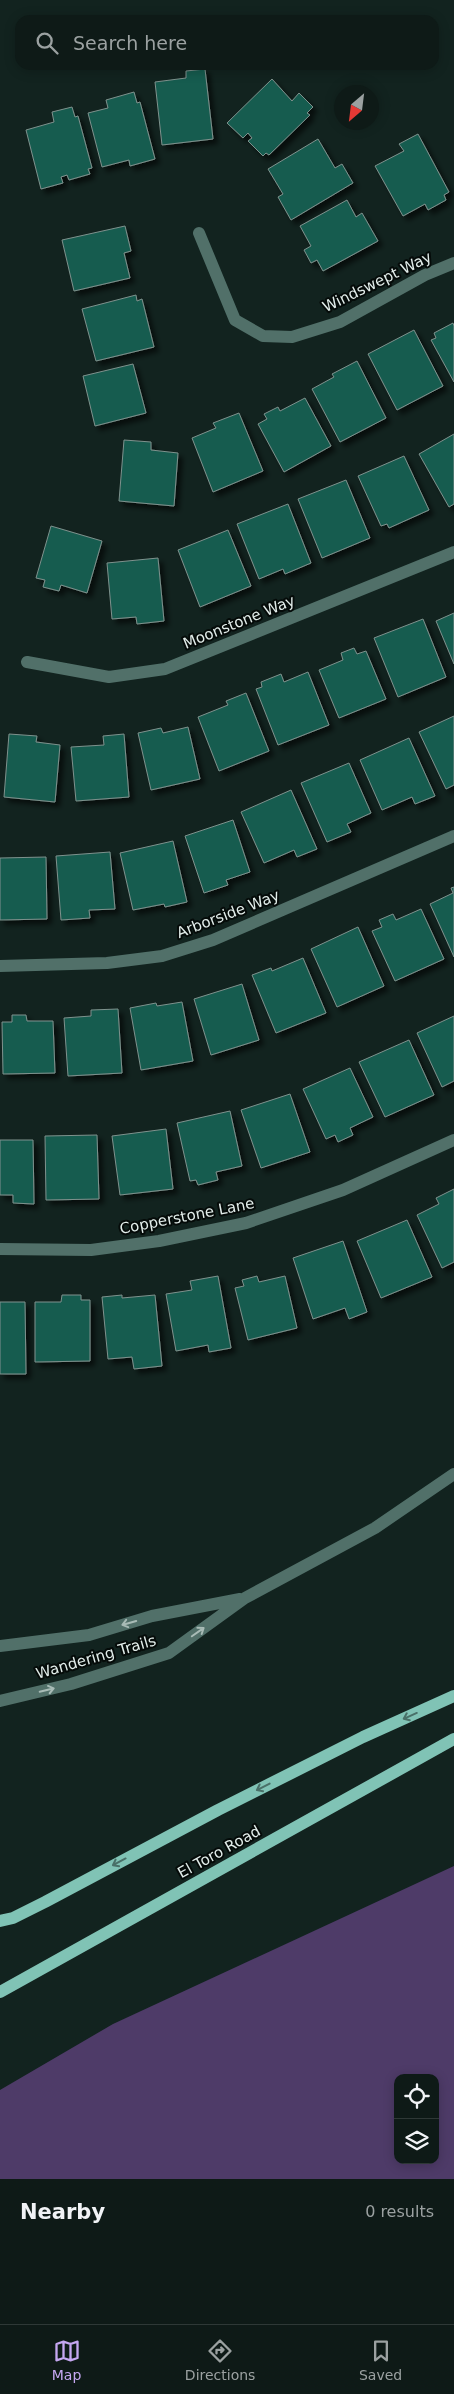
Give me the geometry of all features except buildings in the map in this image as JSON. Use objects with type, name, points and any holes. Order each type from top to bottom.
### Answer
[{"type":"main road","points":[[0,1921],[13,1918],[218,1810],[363,1737],[454,1696]]},
{"type":"main road","name":"El Toro Road","points":[[0,1992],[454,1739]]},
{"type":"street","name":"Windswept Way","points":[[199,233],[235,320],[263,336],[292,337],[340,322],[425,275],[454,264]]},
{"type":"street","name":"Moonstone Way","points":[[27,662],[108,677],[166,669],[454,552]]},
{"type":"street","name":"Arborside Way","points":[[0,966],[107,963],[162,956],[213,940],[454,836]]},
{"type":"street","name":"Copperstone Lane","points":[[0,1249],[91,1250],[159,1241],[246,1223],[343,1190],[454,1140]]},
{"type":"street","name":"Wandering Trails","points":[[0,1701],[70,1684],[169,1653],[245,1598],[374,1528],[454,1474]]},
{"type":"street","name":"Wandering Trails","points":[[0,1646],[89,1635],[152,1616],[245,1598]]},
{"type":"shaded area","points":[[454,1866],[454,2179],[0,2179],[0,2090],[113,2024]]}]
